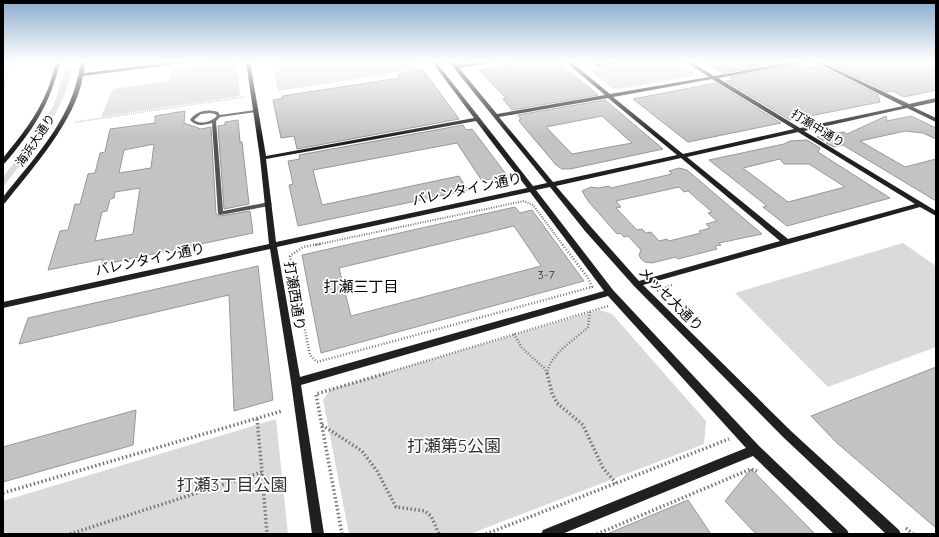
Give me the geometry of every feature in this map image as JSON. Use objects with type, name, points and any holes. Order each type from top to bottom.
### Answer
[{"type":"street","name":"海浜大通り","points":[[3,162],[34,122],[50,95],[52,87]]},
{"type":"street","name":"海浜大通り","points":[[3,202],[48,144],[72,101],[77,87]]},
{"type":"street","name":"打瀬西通り","points":[[252,87],[263,158],[273,245],[296,382],[318,534]]},
{"type":"street","points":[[453,87],[610,292],[755,450],[843,534]]},
{"type":"street","name":"メッセ大通り","points":[[472,87],[551,184],[637,284],[787,434],[895,534]]},
{"type":"street","points":[[599,87],[683,155],[786,242]]},
{"type":"street","points":[[496,116],[658,87]]},
{"type":"street","name":"打瀬中通り","points":[[730,87],[936,214]]},
{"type":"street","points":[[869,87],[936,120]]},
{"type":"street","name":"バレンタイン通り","points":[[3,305],[936,100]]},
{"type":"street","points":[[263,158],[478,120]]},
{"type":"street","points":[[637,284],[920,205]]},
{"type":"street","points":[[296,382],[610,292]]},
{"type":"street","points":[[547,534],[755,450]]},
{"type":"lane","points":[[219,116],[214,112],[204,112],[192,119],[194,122],[199,124],[214,121],[219,116],[255,111]]},
{"type":"lane","points":[[214,121],[220,214],[269,204]]},
{"type":"path","points":[[76,122],[243,97]]},
{"type":"path","points":[[524,201],[534,205],[588,278],[592,287],[317,362],[310,355],[290,256],[303,247],[524,201]]},
{"type":"path","points":[[342,534],[316,394],[608,305],[613,311]]},
{"type":"path","points":[[547,374],[548,367],[558,352],[578,337],[588,327],[590,311]]},
{"type":"path","points":[[514,334],[522,348],[544,368],[552,393],[557,403],[583,425],[603,468],[616,483]]},
{"type":"path","points":[[3,493],[282,412]]},
{"type":"path","points":[[257,419],[267,534]]},
{"type":"path","points":[[322,425],[362,451],[377,471],[396,507],[425,511],[431,516],[439,534]]},
{"type":"path","points":[[486,534],[729,439],[724,433]]},
{"type":"path","points":[[597,534],[751,469]]},
{"type":"path","points":[[70,534],[262,472]]},
{"type":"green space","points":[[59,87],[67,87],[56,113],[47,129],[3,187],[3,177],[28,145],[54,105]]},
{"type":"green space","points":[[127,87],[239,87],[240,96],[101,117],[113,89]]},
{"type":"green space","points":[[277,87],[304,87],[278,91]]},
{"type":"green space","points":[[611,87],[630,87],[619,89]]},
{"type":"green space","points":[[903,243],[936,266],[936,347],[828,387],[735,293]]},
{"type":"green space","name":"打瀬第5公園","points":[[599,310],[612,314],[706,421],[704,444],[470,534],[349,534],[323,400],[331,389]]},
{"type":"green space","name":"打瀬3丁目公園","points":[[276,419],[288,534],[3,534],[3,501]]},
{"type":"building","points":[[341,87],[436,87],[459,119],[297,149],[294,136],[281,138],[273,100],[283,98],[282,96]]},
{"type":"building","points":[[495,87],[588,87],[598,95],[512,110],[503,99],[506,98]]},
{"type":"building","points":[[695,87],[723,87],[781,123],[688,142],[633,99]]},
{"type":"building","points":[[736,87],[862,87],[878,95],[880,102],[790,120]]},
{"type":"building","points":[[877,87],[936,87],[936,90],[904,97],[893,91],[887,92]]},
{"type":"building","points":[[605,100],[663,149],[570,169],[562,169],[556,165],[519,121],[521,119],[518,115]],"holes":[[[602,116],[632,143],[572,154],[546,127]]]},
{"type":"building","points":[[185,111],[184,123],[201,129],[211,127],[216,214],[220,216],[250,211],[253,233],[101,265],[103,259],[48,270],[60,231],[68,230],[75,204],[80,204],[88,174],[95,173],[100,153],[105,152],[110,129],[155,123],[155,116]],"holes":[[[154,144],[151,168],[119,173],[124,150]],[[140,188],[133,234],[95,241],[102,212],[107,211],[110,199],[114,198],[115,192]]]},
{"type":"building","points":[[886,116],[887,121],[911,116],[936,128],[936,139],[923,133],[905,131],[860,141],[905,167],[936,159],[936,201],[843,145],[834,147],[826,143],[833,140],[827,136],[824,141],[817,137],[844,132],[847,134]]},
{"type":"building","points":[[238,120],[249,204],[224,209],[218,126],[225,125],[225,122]]},
{"type":"building","points":[[463,125],[466,130],[472,129],[509,178],[492,182],[490,179],[482,181],[457,143],[313,170],[322,205],[459,176],[468,190],[298,226],[289,185],[293,184],[288,161],[300,159],[299,155]]},
{"type":"building","points":[[807,140],[820,148],[818,152],[890,198],[787,226],[763,207],[767,206],[709,160],[784,144],[790,141]],"holes":[[[780,159],[784,164],[809,164],[845,187],[788,202],[743,168]]]},
{"type":"building","points":[[679,168],[687,170],[762,234],[719,243],[721,245],[715,246],[717,249],[678,259],[676,257],[652,263],[645,262],[639,255],[641,250],[628,236],[624,237],[620,233],[617,234],[588,201],[582,191],[591,187],[598,188],[609,186],[611,188],[672,174],[669,171]],"holes":[[[679,187],[684,192],[688,191],[712,212],[708,213],[717,221],[706,224],[710,228],[699,231],[701,233],[669,241],[667,239],[659,241],[651,232],[646,233],[642,229],[637,230],[616,208],[621,207],[616,201]]]},
{"type":"building","points":[[515,207],[520,213],[532,210],[584,281],[321,353],[302,255]],"holes":[[[514,226],[541,266],[351,316],[339,268]]]},
{"type":"building","points":[[258,266],[273,400],[234,411],[229,295],[19,344],[28,318]]},
{"type":"building","points":[[936,367],[936,528],[837,443],[811,416]]},
{"type":"building","points":[[136,410],[133,445],[3,482],[3,447]]},
{"type":"building","points":[[751,469],[815,534],[756,534],[725,501]]},
{"type":"building","points":[[688,500],[711,534],[607,534]]},
{"type":"district","name":"打瀬三丁目","points":[[361,286]]}]
